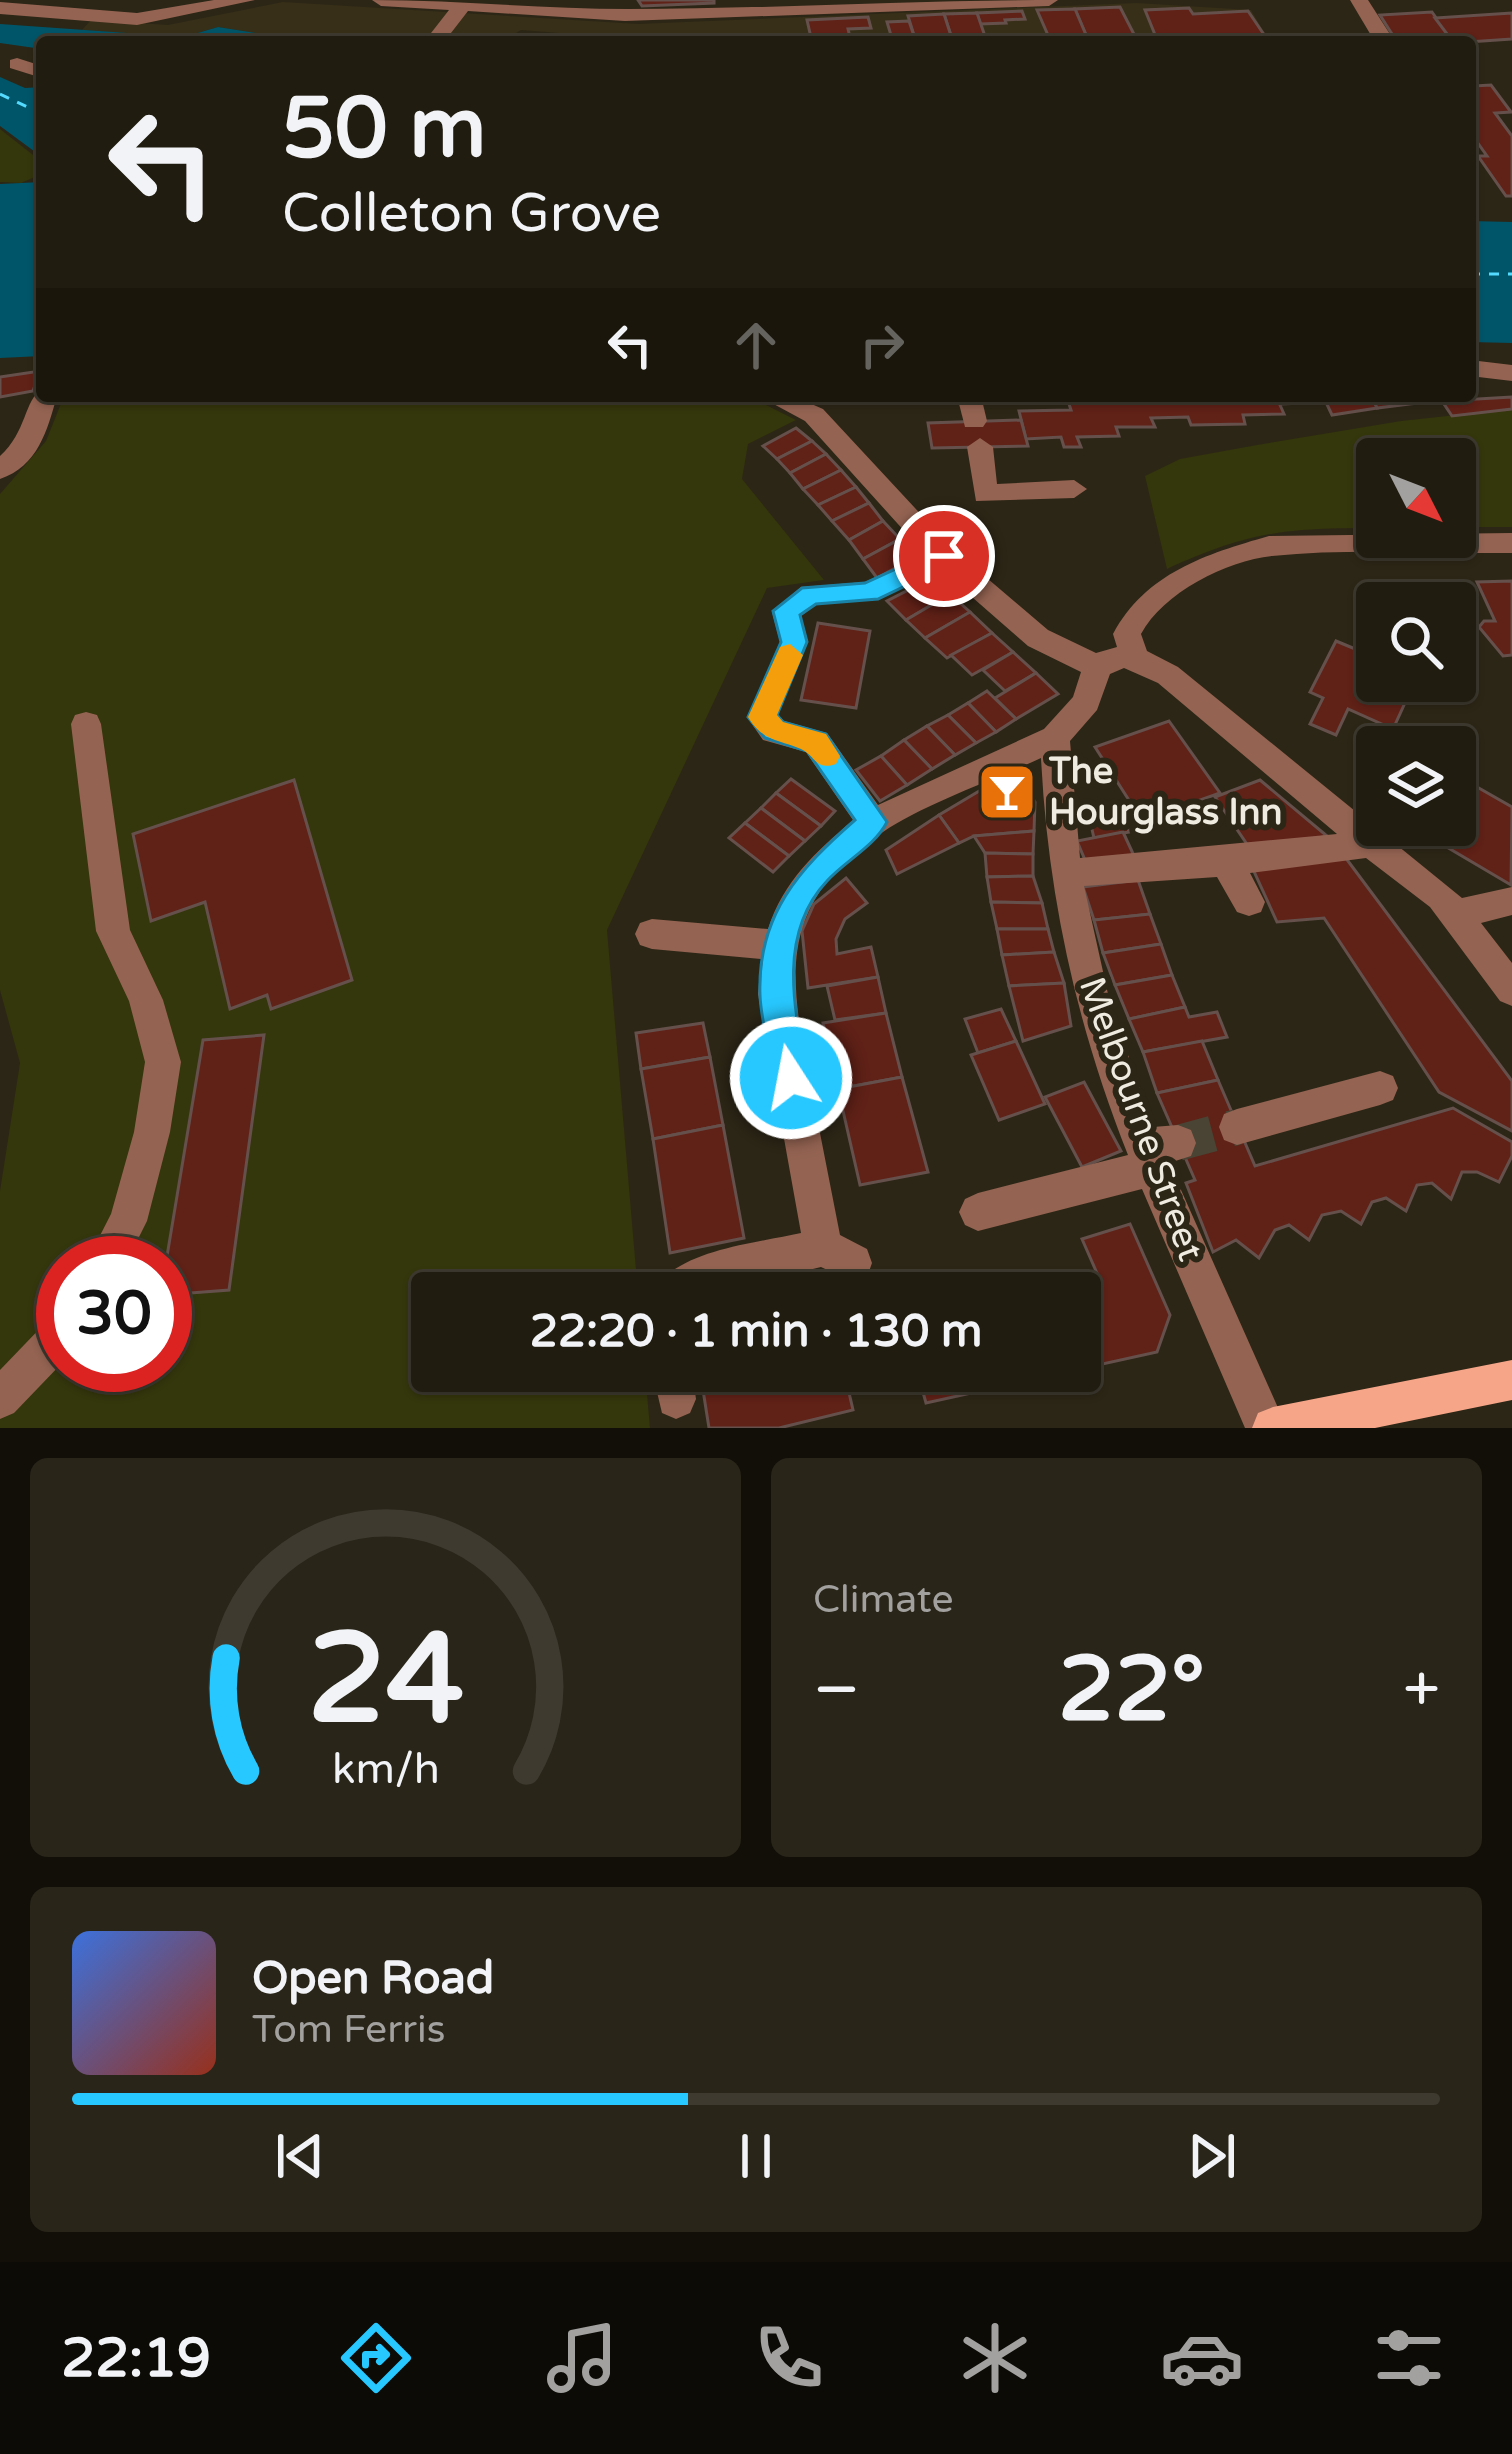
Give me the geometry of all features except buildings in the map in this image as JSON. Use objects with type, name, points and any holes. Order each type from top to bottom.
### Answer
[{"type":"main road","points":[[1270,1428],[1512,1379]]},
{"type":"street","points":[[0,8],[137,20],[246,0]]},
{"type":"street","points":[[381,0],[622,7],[1048,0]]},
{"type":"street","points":[[1359,0],[1381,36]]},
{"type":"street","points":[[437,36],[455,4]]},
{"type":"street","points":[[16,64],[36,70]]},
{"type":"street","points":[[1476,369],[1512,373]]},
{"type":"street","points":[[0,470],[31,443],[43,402]]},
{"type":"street","points":[[785,402],[814,415],[944,556],[1038,638],[1097,667]]},
{"type":"street","points":[[814,415],[830,402]]},
{"type":"street","points":[[974,422],[985,494],[1074,489]]},
{"type":"street","points":[[1134,655],[1127,634],[1144,606],[1237,555],[1269,546],[1512,543]]},
{"type":"street","points":[[872,822],[816,742],[774,730],[762,717],[794,642],[786,611],[811,594],[868,592],[944,556]]},
{"type":"street","points":[[735,1272],[838,1255],[775,994],[779,945],[791,909],[813,874],[872,822],[1054,738],[1086,702],[1097,667],[1109,658],[1134,655],[1168,675],[1356,832]]},
{"type":"street","points":[[86,724],[113,932],[146,1000],[163,1062],[152,1132],[120,1236]]},
{"type":"street","name":"Melbourne Street","points":[[1054,738],[1065,873],[1096,1009],[1270,1428]]},
{"type":"street","points":[[1065,873],[1226,862],[1356,846]]},
{"type":"street","points":[[1374,846],[1442,897],[1512,990]]},
{"type":"street","points":[[1226,862],[1249,902]]},
{"type":"street","points":[[1457,914],[1512,901]]},
{"type":"street","points":[[652,934],[779,945]]},
{"type":"street","points":[[1237,1126],[1380,1088]]},
{"type":"street","points":[[978,1212],[1159,1154]]},
{"type":"street","points":[[0,1399],[36,1361]]},
{"type":"shaded area","points":[[283,2],[638,24],[1137,3],[1251,10],[1266,36],[561,36],[521,30],[510,36],[276,36],[218,27],[169,36],[82,30],[91,20],[168,25]]},
{"type":"shaded area","points":[[0,129],[36,157],[36,177],[21,183],[0,182]]},
{"type":"shaded area","points":[[62,402],[760,402],[796,420],[748,444],[742,479],[824,580],[767,588],[607,930],[636,1272],[411,1272],[411,1392],[647,1392],[650,1428],[0,1428],[0,1191],[20,1063],[0,990],[0,494],[46,441]]},
{"type":"shaded area","points":[[1512,409],[1512,527],[1476,527],[1476,438],[1356,438],[1356,528],[1246,539],[1167,569],[1145,476],[1180,459],[1401,421]]},
{"type":"water","points":[[0,24],[170,36],[36,36],[36,48],[0,43]]},
{"type":"water","points":[[218,27],[276,36],[187,36]]},
{"type":"water","points":[[0,77],[25,88],[36,87],[36,153],[0,126]]},
{"type":"water","points":[[36,182],[36,356],[0,358],[0,184]]},
{"type":"water","points":[[1476,221],[1512,222],[1512,343],[1476,342]]},
{"type":"ferry route","points":[[0,94],[36,111]]},
{"type":"ferry route","points":[[1476,274],[1512,274]]},
{"type":"tunnel","points":[[1178,1143],[1237,1127]]},
{"type":"slow traffic","points":[[790,655],[762,717],[774,730],[816,742],[826,756]]},
{"type":"place","name":"The Hourglass Inn","points":[[1007,792]]},
{"type":"route","points":[[791,1078],[775,994],[785,923],[813,874],[872,822],[816,742],[774,730],[762,717],[794,642],[786,611],[811,594],[868,592],[944,556]]}]
